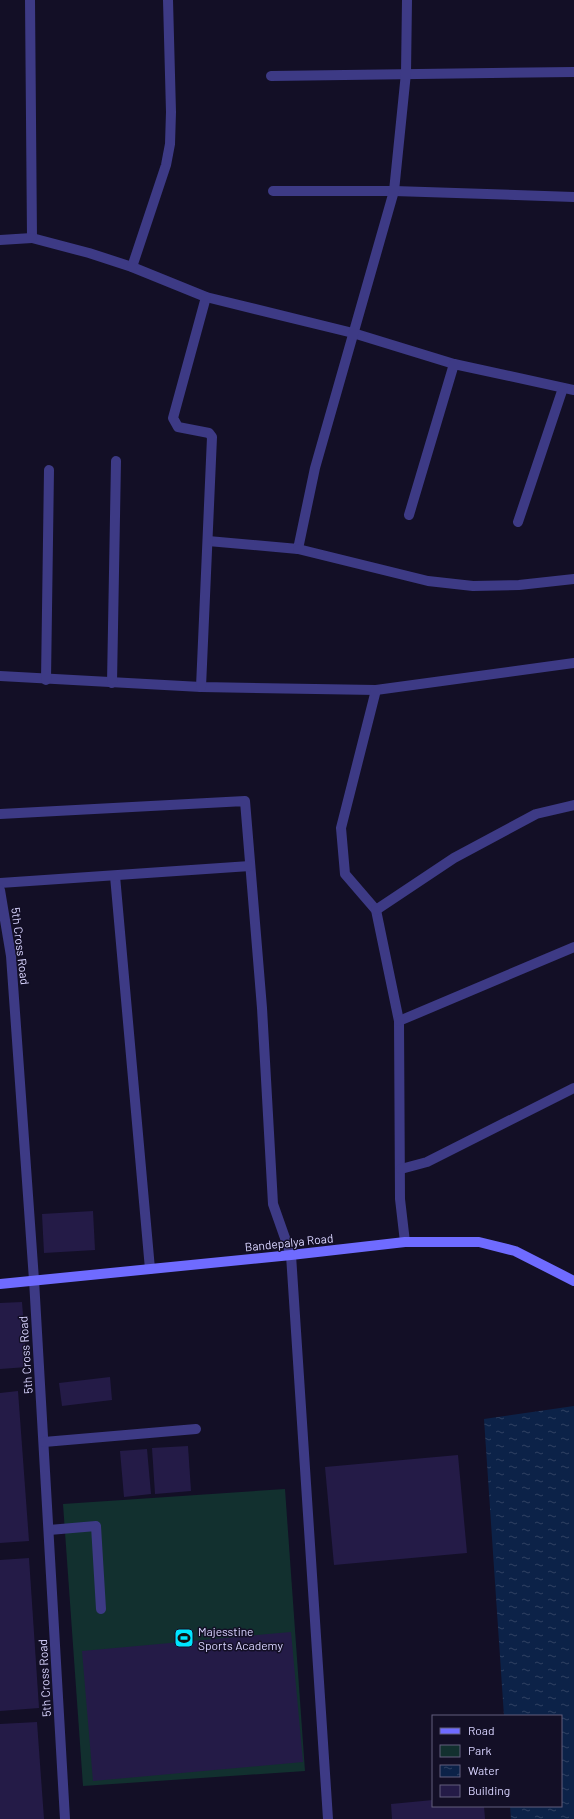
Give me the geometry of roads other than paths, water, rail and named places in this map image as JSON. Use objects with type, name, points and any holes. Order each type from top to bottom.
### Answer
[{"type":"street","points":[[30,0],[32,238]]},
{"type":"street","points":[[132,267],[166,165],[170,144],[171,112],[168,0]]},
{"type":"street","points":[[298,549],[315,468],[352,333],[394,191],[406,73],[407,0]]},
{"type":"street","points":[[271,76],[406,73],[574,72]]},
{"type":"street","points":[[272,191],[394,191],[574,197]]},
{"type":"street","points":[[0,240],[32,238],[90,253],[132,267],[206,297],[352,333],[454,364],[574,390]]},
{"type":"street","points":[[201,687],[212,437],[209,433],[178,427],[173,418],[206,297]]},
{"type":"street","points":[[409,515],[454,364]]},
{"type":"street","points":[[518,522],[563,388]]},
{"type":"street","points":[[112,683],[116,461]]},
{"type":"street","points":[[46,680],[49,470]]},
{"type":"street","points":[[208,541],[298,549],[428,581],[473,586],[520,585],[574,579]]},
{"type":"street","points":[[0,676],[46,680],[201,687],[376,690],[574,663]]},
{"type":"street","points":[[376,690],[341,828],[345,874],[376,910],[398,1021],[401,1169],[400,1199],[405,1242]]},
{"type":"street","points":[[0,814],[244,801],[262,1008],[273,1204],[291,1255],[328,1819]]},
{"type":"street","points":[[376,910],[454,858],[536,814],[574,805]]},
{"type":"street","points":[[0,883],[250,866]]},
{"type":"street","points":[[115,876],[150,1269]]},
{"type":"street","name":"5th Cross Road","points":[[0,890],[11,956],[34,1280],[65,1819]]},
{"type":"street","points":[[398,1021],[574,947]]},
{"type":"street","points":[[401,1169],[427,1162],[574,1088]]},
{"type":"street","name":"Bandepalya Road","points":[[0,1284],[405,1242],[479,1242],[516,1251],[574,1281]]},
{"type":"street","points":[[44,1442],[196,1429]]},
{"type":"street","points":[[49,1530],[96,1526],[101,1609]]},
{"type":"water","points":[[574,1406],[574,1819],[511,1819],[510,1807],[562,1807],[562,1715],[504,1715],[484,1419]]},
{"type":"place","name":"Majesstine Sports Academy","points":[[184,1638]]}]
